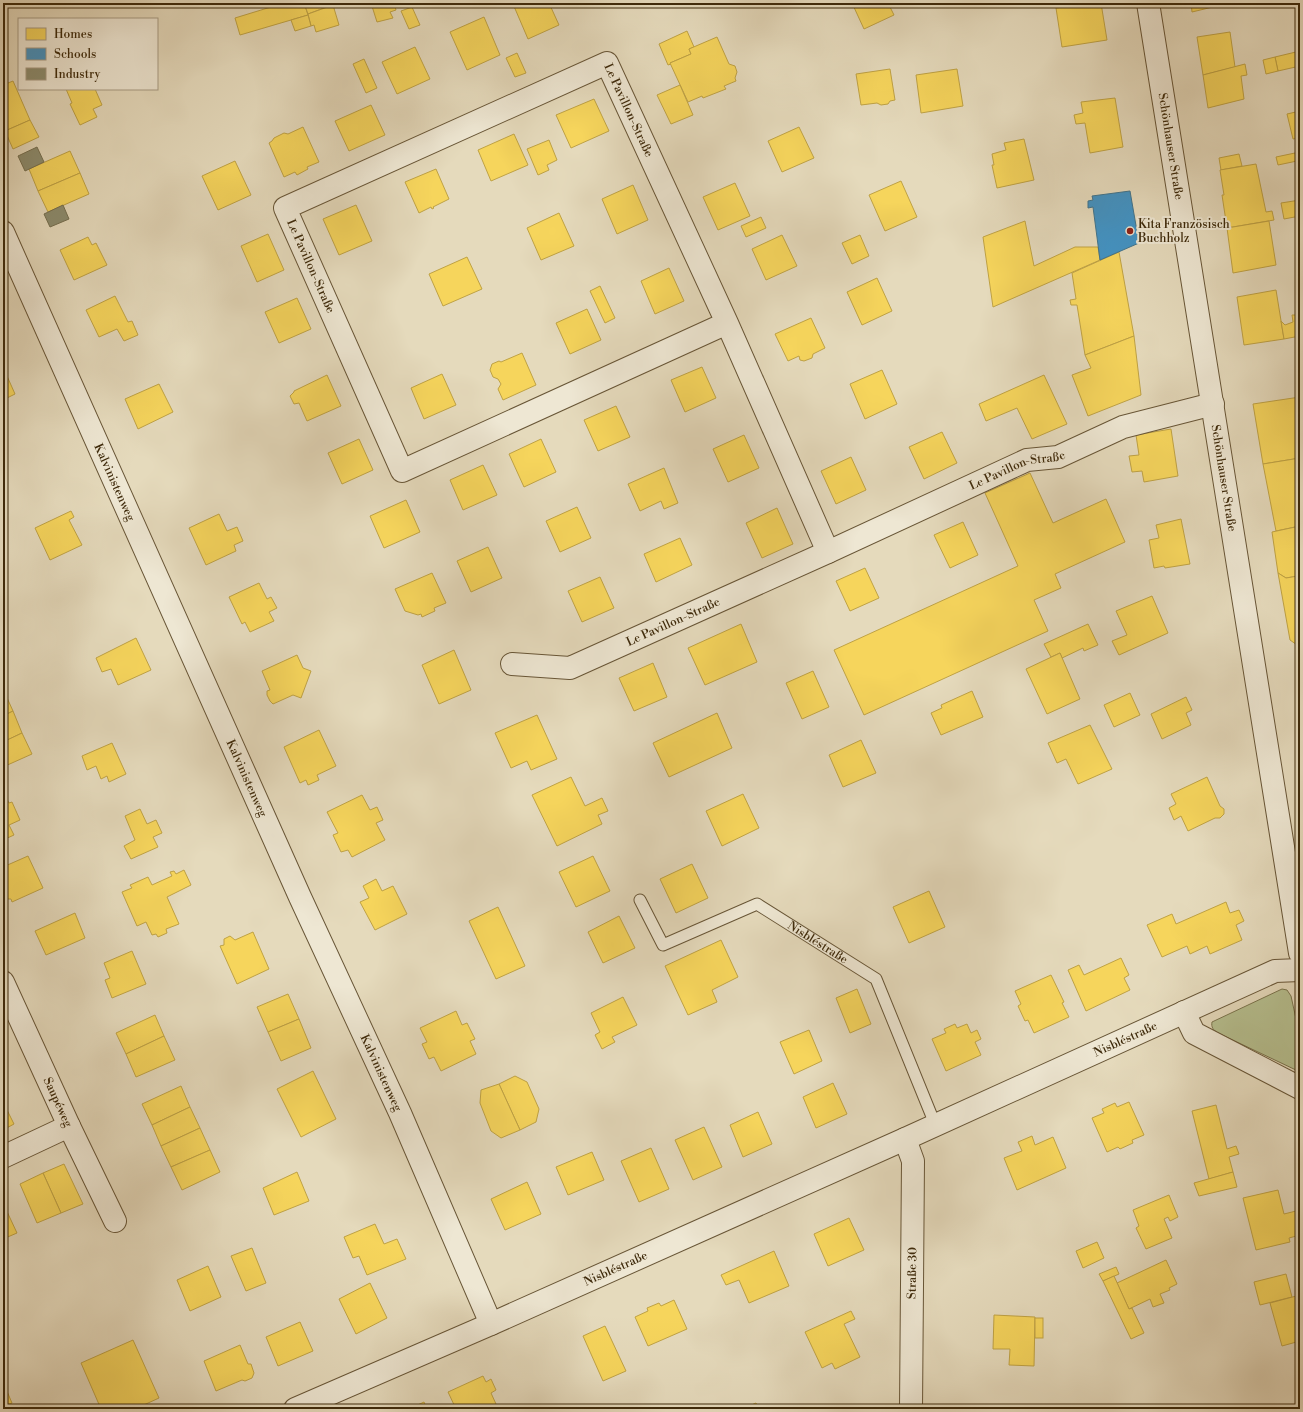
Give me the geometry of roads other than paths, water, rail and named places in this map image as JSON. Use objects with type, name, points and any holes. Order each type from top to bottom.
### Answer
[{"type":"street","name":"Schönhauser Straße","points":[[1148,3],[1300,953]]},
{"type":"street","name":"Le Pavillon-Straße","points":[[727,323],[402,471],[285,208],[607,63],[727,323],[828,552]]},
{"type":"street","name":"Kalvinistenweg","points":[[3,232],[300,897],[397,1106],[491,1324]]},
{"type":"street","name":"Le Pavillon-Straße","points":[[512,664],[570,668],[828,552],[1027,460],[1058,457],[1123,427],[1213,404]]},
{"type":"street","name":"Nisbléstraße","points":[[295,1409],[491,1324],[1276,971],[1300,970]]},
{"type":"street","name":"Saupéweg","points":[[3,982],[115,1222]]},
{"type":"street","points":[[1184,1012],[1194,1033],[1300,1088]]},
{"type":"street","points":[[3,1157],[69,1126]]},
{"type":"street","name":"Straße 30","points":[[905,1139],[913,1161],[911,1409]]},
{"type":"lane","name":"Nisbléstraße","points":[[640,900],[663,945],[757,904],[876,979],[935,1124]]},
{"type":"place","name":"Kita Französisch Buchholz","points":[[1130,231]]}]
